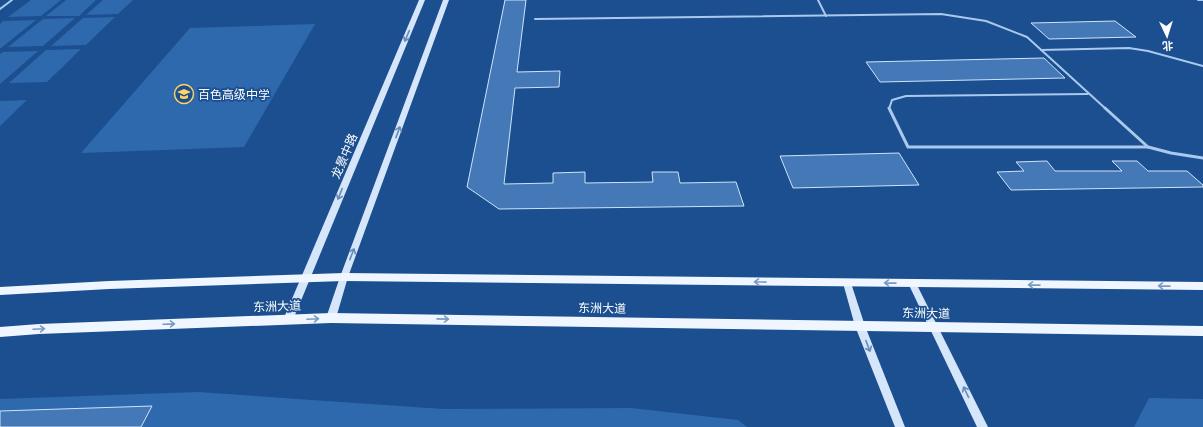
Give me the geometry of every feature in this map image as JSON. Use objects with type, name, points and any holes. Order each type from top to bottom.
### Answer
[{"type":"main road","points":[[0,291],[344,277],[1203,286]]},
{"type":"main road","name":"东洲大道","points":[[0,332],[39,329],[331,318],[1203,331]]},
{"type":"street","name":"龙景中路","points":[[288,320],[307,278],[344,184],[422,0]]},
{"type":"street","points":[[331,318],[344,277],[446,0]]},
{"type":"street","points":[[847,283],[860,326],[900,427]]},
{"type":"street","points":[[912,283],[983,427]]},
{"type":"lane","points":[[0,9],[12,0]]},
{"type":"lane","points":[[818,0],[826,16]]},
{"type":"lane","points":[[1198,0],[1203,0]]},
{"type":"lane","points":[[535,19],[962,15],[1005,26],[1027,37],[1148,147]]},
{"type":"lane","points":[[1041,50],[1126,48],[1142,50],[1186,64],[1203,66]]},
{"type":"lane","points":[[1088,94],[906,96],[892,100],[889,108],[908,147],[1148,147],[1171,153],[1203,158]]},
{"type":"shaded area","points":[[31,0],[61,0],[41,16],[8,17]]},
{"type":"shaded area","points":[[66,0],[96,0],[79,16],[46,16]]},
{"type":"shaded area","points":[[103,0],[133,0],[118,14],[86,15]]},
{"type":"shaded area","points":[[115,17],[86,45],[51,46],[83,18]]},
{"type":"shaded area","points":[[75,18],[43,46],[8,47],[43,19]]},
{"type":"shaded area","points":[[36,20],[0,48],[0,24],[3,21]]},
{"type":"shaded area","points":[[315,24],[244,147],[81,153],[190,28]]},
{"type":"shaded area","points":[[81,49],[47,82],[9,83],[46,50]]},
{"type":"shaded area","points":[[38,51],[0,84],[0,54],[3,52]]},
{"type":"shaded area","points":[[27,100],[0,126],[0,101]]},
{"type":"shaded area","points":[[198,392],[443,409],[631,408],[738,420],[747,427],[0,427],[0,399]]},
{"type":"shaded area","points":[[1149,398],[1203,399],[1203,427],[1134,427]]},
{"type":"building","points":[[505,0],[526,0],[517,72],[560,71],[559,87],[515,88],[504,184],[553,183],[553,173],[585,172],[585,183],[653,182],[652,172],[678,172],[680,183],[736,182],[744,206],[499,209],[467,187]]},
{"type":"building","points":[[1115,21],[1136,37],[1049,39],[1031,23]]},
{"type":"building","points":[[1044,58],[1065,78],[880,82],[866,62]]},
{"type":"building","points":[[899,153],[919,185],[793,188],[780,156]]},
{"type":"building","points":[[1047,161],[1055,171],[1122,171],[1112,161],[1137,161],[1148,171],[1187,171],[1203,185],[1203,187],[1011,190],[997,172],[1024,171],[1016,162]]},
{"type":"building","points":[[152,406],[141,427],[0,427],[0,411]]},
{"type":"place","name":"百色高级中学","points":[[184,94]]}]
